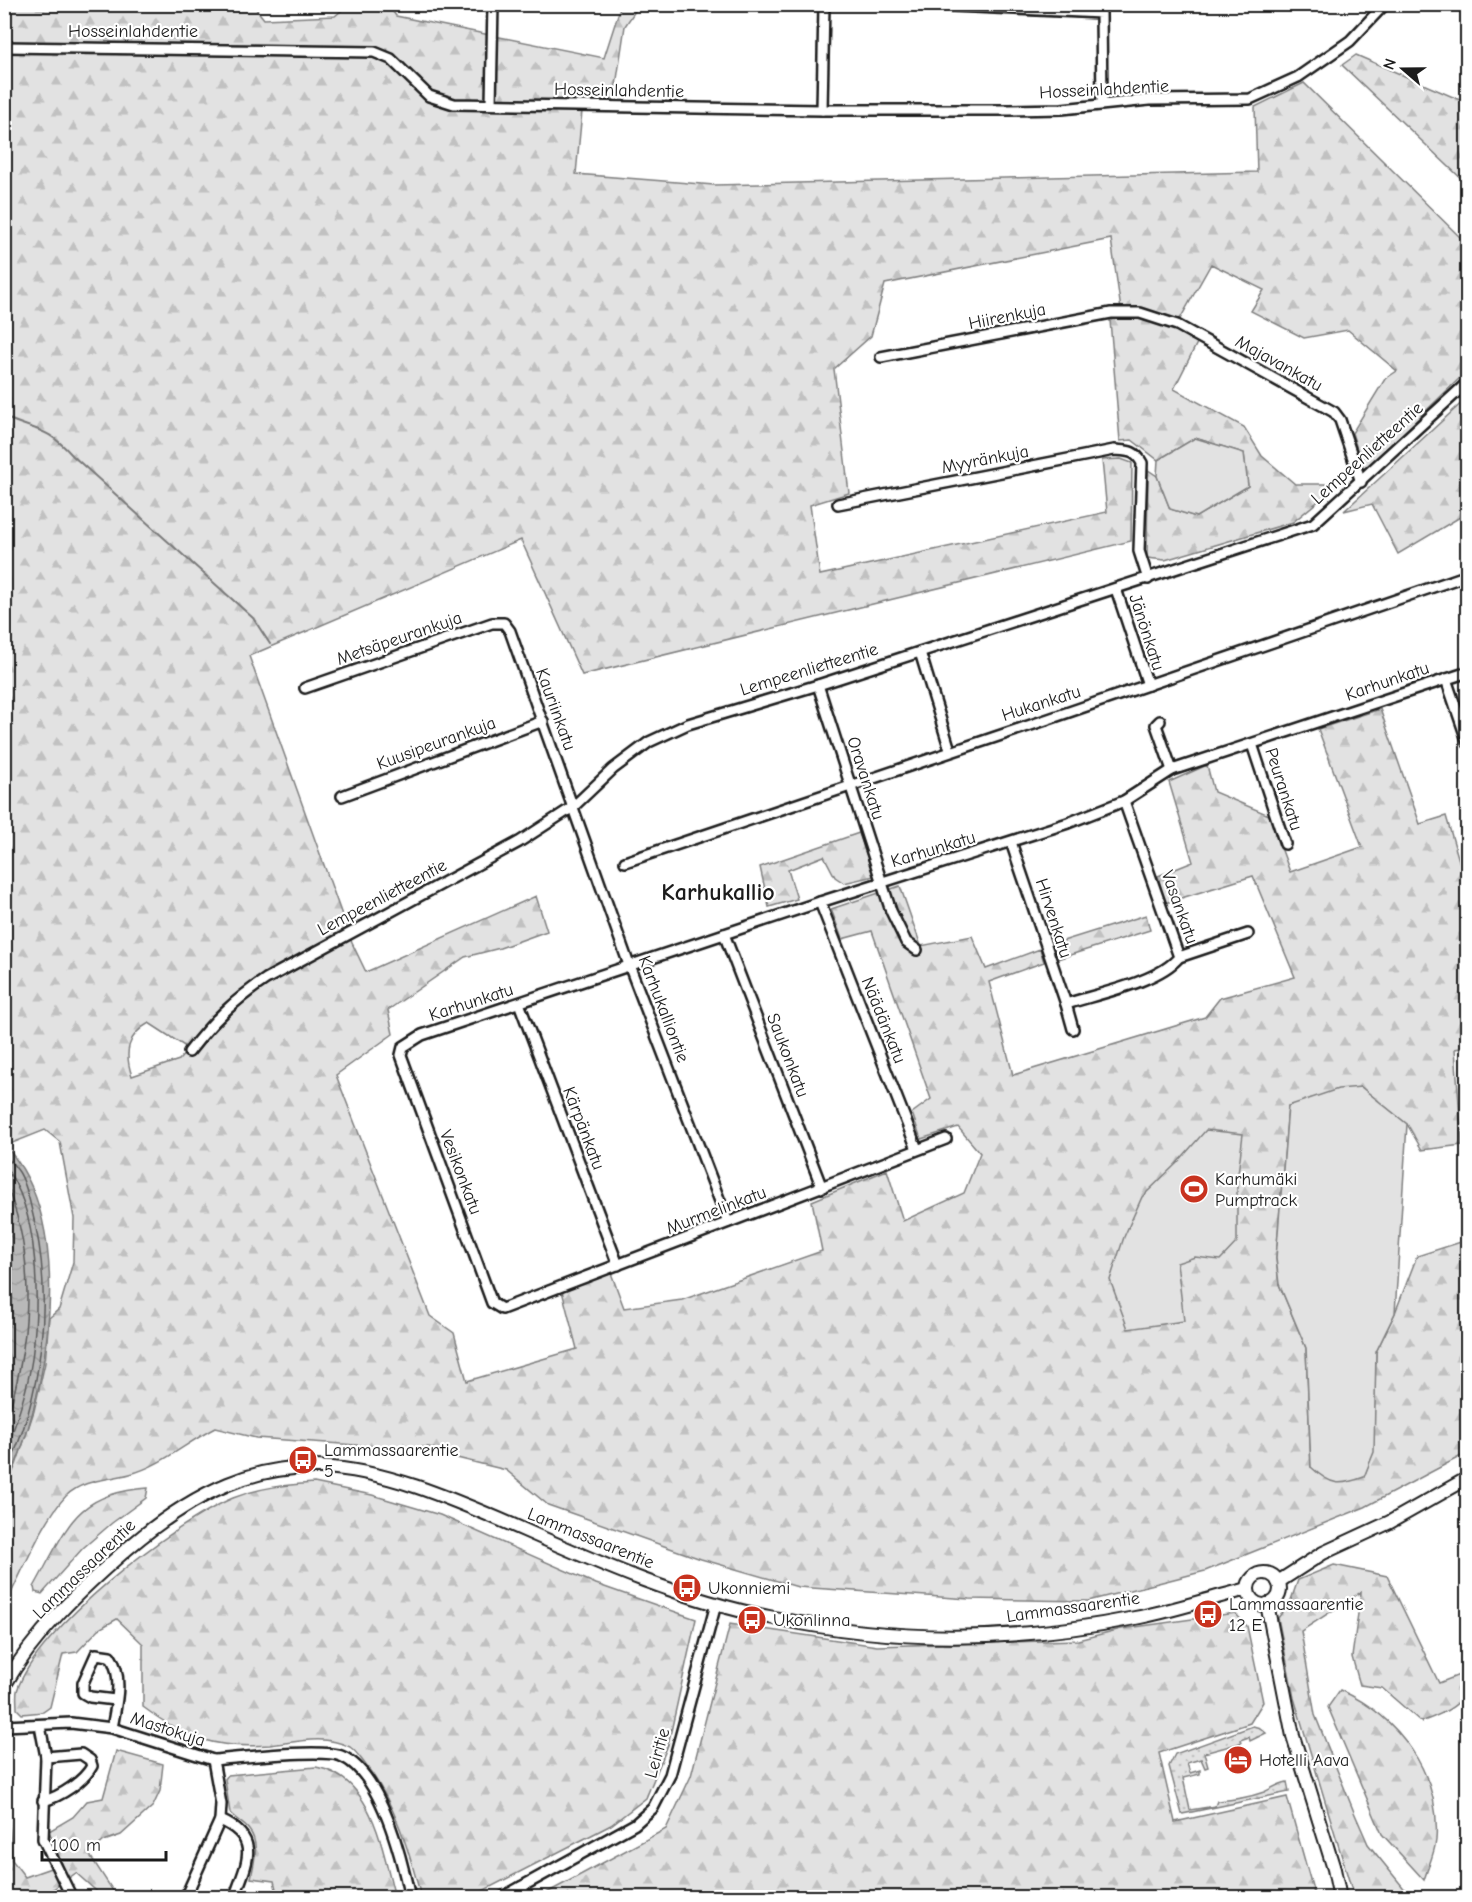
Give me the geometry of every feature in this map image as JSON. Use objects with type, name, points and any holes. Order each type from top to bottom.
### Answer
[{"type":"street","points":[[491,105],[493,4]]},
{"type":"street","points":[[822,110],[824,4]]},
{"type":"street","points":[[912,4],[1101,13],[1102,103]]},
{"type":"street","name":"Hosseinlahdentie","points":[[4,47],[374,52],[391,59],[429,96],[454,104],[822,110],[1062,109],[1102,103],[1251,99],[1298,77],[1350,41],[1385,4]]},
{"type":"street","name":"Hiirenkuja","points":[[881,357],[1112,313],[1140,313]]},
{"type":"street","name":"Majavankatu","points":[[1140,313],[1177,325],[1334,412],[1340,420],[1361,482]]},
{"type":"street","name":"Lempeenlietteentie","points":[[189,1052],[217,1017],[239,996],[266,979],[519,842],[573,807],[613,769],[649,741],[688,724],[818,685],[1313,524],[1467,382]]},
{"type":"street","name":"Myyränkuja","points":[[838,504],[1114,450],[1130,451],[1137,454],[1142,464],[1139,551],[1148,579]]},
{"type":"street","name":"Hukankatu","points":[[625,862],[950,750],[1280,643],[1467,576]]},
{"type":"street","name":"Jänönkatu","points":[[1116,589],[1148,686]]},
{"type":"street","name":"Metsäpeurankuja","points":[[305,688],[492,623],[504,623]]},
{"type":"street","name":"Kauriinkatu","points":[[504,623],[510,631],[573,807]]},
{"type":"street","points":[[920,652],[950,750]]},
{"type":"street","name":"Karhunkatu","points":[[403,1047],[422,1035],[629,965],[1011,842],[1124,801],[1172,770],[1467,672]]},
{"type":"street","points":[[1446,679],[1467,743]]},
{"type":"street","name":"Oravankatu","points":[[818,685],[898,928],[906,942],[917,950]]},
{"type":"street","name":"Kuusipeurankuja","points":[[342,796],[543,721]]},
{"type":"street","points":[[1160,721],[1156,725],[1172,770]]},
{"type":"street","name":"Peurankatu","points":[[1252,744],[1285,844]]},
{"type":"street","name":"Vasankatu","points":[[1124,801],[1179,957],[1248,934]]},
{"type":"street","name":"Karhukalliontie","points":[[573,807],[629,965],[728,1222]]},
{"type":"street","name":"Hirvenkatu","points":[[1011,842],[1073,1029]]},
{"type":"street","name":"Näädänkatu","points":[[820,902],[917,1149]]},
{"type":"street","name":"Saukonkatu","points":[[724,934],[822,1188]]},
{"type":"street","points":[[1066,1004],[1155,975],[1172,966],[1179,957]]},
{"type":"street","name":"Kärpänkatu","points":[[519,1003],[618,1264]]},
{"type":"street","name":"Vesikonkatu","points":[[403,1047],[401,1054],[405,1068],[492,1303],[497,1307]]},
{"type":"street","name":"Murmelinkatu","points":[[497,1307],[508,1308],[946,1139]]},
{"type":"street","name":"Lammassaarentie","points":[[4,1686],[48,1626],[102,1572],[143,1536],[213,1490],[250,1476],[285,1468],[347,1468],[405,1481],[445,1495],[595,1561],[716,1604],[823,1627],[898,1637],[1010,1636],[1137,1618],[1248,1589]]},
{"type":"street","points":[[1278,1582],[1323,1553],[1390,1522],[1467,1478]]},
{"type":"street","points":[[1258,1574],[1270,1574],[1278,1582],[1278,1596],[1268,1604],[1252,1599],[1248,1589],[1252,1577],[1258,1574]]},
{"type":"street","name":"Leiritie","points":[[501,1898],[635,1824],[653,1808],[670,1775],[716,1604]]},
{"type":"street","points":[[1268,1604],[1293,1736],[1331,1860],[1340,1898]]},
{"type":"street","points":[[112,1728],[119,1677],[117,1665],[110,1656],[96,1654],[83,1683],[83,1693],[90,1697],[115,1700]]},
{"type":"street","name":"Mastokuja","points":[[4,1726],[71,1723],[112,1728],[213,1760],[221,1804],[220,1820],[185,1898]]},
{"type":"street","points":[[40,1726],[46,1756],[43,1839],[72,1898]]},
{"type":"street","points":[[213,1760],[320,1753],[341,1756],[350,1761],[377,1797],[394,1830],[411,1898]]},
{"type":"street","points":[[43,1800],[61,1793],[84,1776],[92,1766],[90,1760],[81,1754],[46,1756]]},
{"type":"street","points":[[220,1820],[238,1829],[248,1842],[248,1856],[234,1898]]},
{"type":"street","points":[[521,1887],[527,1898]]},
{"type":"green space","points":[[5,5],[253,5],[264,19],[335,16],[348,5],[388,5],[396,16],[604,58],[621,5],[639,5],[625,26],[614,99],[583,101],[576,174],[714,185],[1257,172],[1255,107],[1304,83],[1467,244],[1468,370],[1364,471],[1352,433],[1385,379],[1397,371],[1348,330],[1304,338],[1251,311],[1264,290],[1211,264],[1175,328],[1198,341],[1174,389],[1244,427],[1262,456],[1295,484],[1339,484],[1293,522],[1165,560],[1147,558],[1148,470],[1157,476],[1170,509],[1196,517],[1248,486],[1244,453],[1195,438],[1158,460],[1132,440],[1120,441],[1110,320],[1122,317],[1111,239],[885,284],[871,336],[834,369],[849,493],[810,505],[820,575],[1107,512],[1102,460],[1121,459],[1132,463],[1131,541],[582,675],[521,540],[249,656],[352,943],[366,972],[536,896],[547,931],[500,948],[465,957],[388,1010],[393,1034],[336,1075],[430,1316],[454,1333],[467,1381],[577,1349],[562,1291],[611,1273],[624,1308],[682,1300],[822,1251],[812,1201],[887,1170],[903,1221],[964,1193],[980,1153],[958,1127],[921,1139],[912,1113],[931,1099],[872,931],[842,939],[831,909],[900,886],[921,946],[972,936],[986,969],[1040,949],[1044,962],[989,982],[1013,1075],[1205,1017],[1220,998],[1295,977],[1253,876],[1165,903],[1158,876],[1193,862],[1169,782],[1207,765],[1214,792],[1269,815],[1290,872],[1362,847],[1318,729],[1380,709],[1420,824],[1446,816],[1467,888],[1467,1047],[1455,1049],[1462,1145],[1422,1150],[1407,1124],[1361,1087],[1288,1106],[1276,1259],[1279,1284],[1306,1348],[1311,1467],[1364,1477],[1373,1452],[1376,1352],[1395,1313],[1417,1256],[1467,1240],[1467,1453],[1365,1507],[1205,1571],[1088,1601],[969,1599],[798,1587],[701,1559],[548,1505],[506,1470],[457,1458],[429,1447],[384,1447],[256,1438],[215,1428],[152,1466],[130,1474],[88,1483],[73,1490],[57,1506],[49,1519],[5,1605],[5,1488],[16,1465],[34,1411],[45,1363],[49,1318],[59,1309],[73,1262],[74,1218],[60,1142],[45,1130],[5,1146]],"holes":[[[149,1023],[189,1049],[179,1060],[132,1076],[128,1060],[129,1045],[136,1033]]]},
{"type":"green space","points":[[1356,55],[1467,103],[1467,184],[1342,65]]},
{"type":"green space","points":[[1467,398],[1467,513],[1398,554],[1372,504],[1344,511]]},
{"type":"green space","points":[[1195,438],[1244,453],[1248,486],[1196,517],[1170,509],[1157,476],[1158,460]]},
{"type":"green space","points":[[859,833],[874,876],[844,883],[835,877],[824,856],[788,870],[797,899],[769,907],[760,867]]},
{"type":"green space","points":[[1146,915],[1150,930],[1054,960],[1050,945]]},
{"type":"green space","points":[[1361,1087],[1407,1124],[1395,1313],[1376,1352],[1374,1452],[1364,1477],[1342,1483],[1324,1478],[1311,1467],[1306,1348],[1279,1284],[1276,1258],[1288,1106],[1338,1089]]},
{"type":"green space","name":"Karhumäki Pumptrack","points":[[1206,1130],[1243,1134],[1237,1182],[1237,1242],[1220,1260],[1195,1257],[1177,1263],[1184,1321],[1128,1329],[1110,1280],[1124,1237],[1142,1197],[1177,1163]]},
{"type":"green space","points":[[314,1483],[372,1495],[440,1515],[596,1584],[696,1619],[668,1745],[646,1798],[611,1825],[471,1897],[421,1897],[406,1845],[385,1794],[360,1757],[350,1747],[320,1740],[270,1745],[233,1745],[202,1739],[173,1727],[143,1707],[143,1644],[117,1619],[99,1629],[77,1652],[63,1654],[50,1707],[43,1712],[22,1714],[17,1709],[17,1691],[29,1666],[50,1638],[78,1609],[144,1554],[177,1530],[233,1498],[273,1487]]},
{"type":"green space","points":[[148,1488],[146,1498],[83,1548],[42,1594],[35,1592],[34,1587],[55,1548],[75,1518],[88,1506],[103,1497],[123,1491]]},
{"type":"green space","points":[[1334,1565],[1387,1576],[1439,1683],[1459,1675],[1467,1679],[1463,1696],[1458,1702],[1445,1712],[1421,1722],[1382,1688],[1360,1685],[1352,1657],[1361,1592],[1301,1631],[1315,1715],[1354,1812],[1368,1844],[1411,1897],[1354,1897],[1294,1698],[1278,1618],[1291,1600],[1298,1580]]},
{"type":"green space","points":[[1235,1613],[1247,1626],[1263,1702],[1250,1723],[1159,1753],[1175,1822],[1287,1797],[1315,1897],[539,1897],[666,1829],[691,1776],[730,1624],[877,1646],[1078,1640],[1121,1629]]},
{"type":"green space","points":[[1340,1690],[1361,1701],[1397,1731],[1412,1750],[1423,1770],[1436,1815],[1436,1840],[1424,1880],[1382,1834],[1328,1707]]},
{"type":"green space","points":[[1253,1726],[1266,1733],[1250,1741],[1249,1737],[1240,1740],[1241,1743],[1204,1753],[1208,1767],[1205,1768],[1201,1759],[1187,1763],[1190,1773],[1200,1770],[1200,1774],[1183,1778],[1190,1810],[1215,1806],[1217,1801],[1259,1794],[1287,1782],[1289,1792],[1182,1814],[1169,1766],[1175,1754]]},
{"type":"green space","points":[[116,1751],[163,1764],[160,1791],[153,1806],[121,1835],[104,1841],[89,1854],[117,1897],[103,1897],[76,1873],[49,1892],[50,1897],[5,1897],[4,1760],[12,1860],[25,1877],[62,1864],[49,1831],[73,1817],[87,1801],[103,1798]]},
{"type":"green space","points":[[316,1767],[335,1774],[351,1785],[363,1800],[379,1838],[395,1897],[278,1897],[274,1881],[251,1878],[255,1853],[254,1841],[247,1828],[230,1813],[225,1779],[228,1775]]},
{"type":"water","points":[[5,1146],[28,1179],[42,1219],[49,1265],[49,1313],[34,1409],[5,1488]]},
{"type":"waterway","points":[[4,417],[56,439],[253,618],[270,644]]},
{"type":"place","name":"Karhumäki Pumptrack","points":[[1194,1189]]},
{"type":"place","name":"Lammassaarentie 5","points":[[303,1460]]},
{"type":"place","name":"Ukonniemi","points":[[687,1588]]},
{"type":"place","name":"Lammassaarentie 12 E","points":[[1208,1614]]},
{"type":"place","name":"Ukonlinna","points":[[752,1620]]},
{"type":"place","name":"Hotelli Aava","points":[[1238,1760]]},
{"type":"district","name":"Karhukallio","points":[[718,892]]}]
